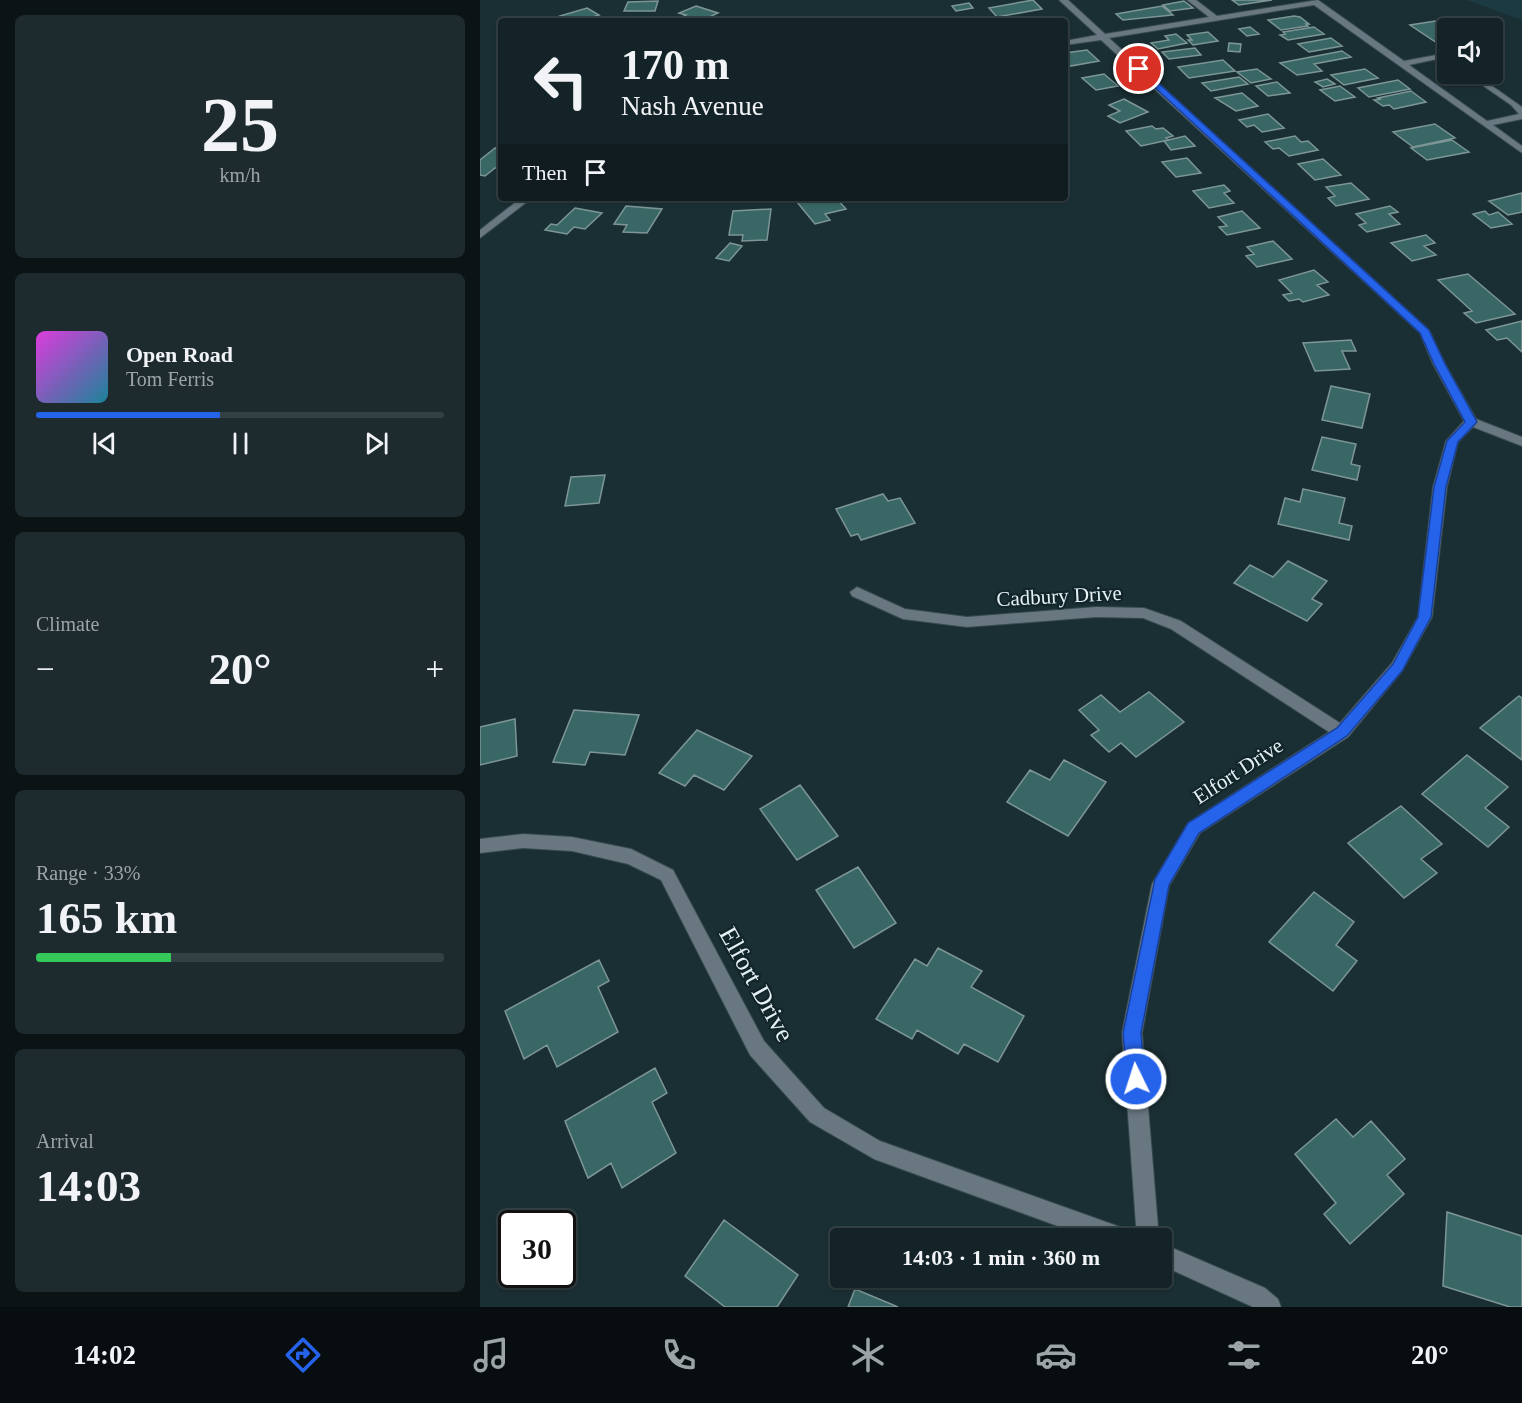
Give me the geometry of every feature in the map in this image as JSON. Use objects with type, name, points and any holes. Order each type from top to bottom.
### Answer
[{"type":"street","points":[[1063,0],[1425,332],[1439,364],[1471,422],[1522,442]]},
{"type":"street","points":[[1191,0],[1216,19]]},
{"type":"street","points":[[1068,43],[1315,1],[1522,150]]},
{"type":"street","points":[[1402,64],[1437,56]]},
{"type":"street","points":[[1485,84],[1514,103],[1522,114],[1486,124]]},
{"type":"street","points":[[480,235],[523,201]]},
{"type":"street","name":"Elfort Drive","points":[[1147,1228],[1132,1033],[1161,884],[1194,828],[1342,732],[1397,667],[1425,617],[1440,487],[1452,441],[1471,422]]},
{"type":"street","name":"Cadbury Drive","points":[[858,592],[903,614],[967,622],[1096,612],[1144,614],[1176,625],[1342,732]]},
{"type":"street","name":"Elfort Drive","points":[[480,846],[523,841],[572,844],[631,857],[667,875],[757,1048],[817,1115],[874,1149],[1093,1228]]},
{"type":"street","points":[[1172,1259],[1257,1296],[1270,1307]]},
{"type":"shaded area","points":[[1467,0],[1522,0],[1522,20]]},
{"type":"building","points":[[1033,0],[1042,9],[997,17],[989,8]]},
{"type":"building","points":[[1232,0],[1272,0],[1239,5]]},
{"type":"building","points":[[658,1],[655,11],[624,11],[628,2]]},
{"type":"building","points":[[1184,1],[1193,8],[1170,11],[1163,5]]},
{"type":"building","points":[[969,3],[973,8],[956,11],[952,6]]},
{"type":"building","points":[[696,6],[718,13],[707,18],[680,18],[686,15],[679,13]]},
{"type":"building","points":[[1162,6],[1173,15],[1123,20],[1116,14]]},
{"type":"building","points":[[587,8],[599,15],[590,18],[560,16]]},
{"type":"building","points":[[1300,17],[1309,24],[1306,24],[1308,26],[1281,30],[1268,20]]},
{"type":"building","points":[[1437,21],[1437,43],[1410,25]]},
{"type":"building","points":[[1250,27],[1259,34],[1247,36],[1239,29]]},
{"type":"building","points":[[1314,27],[1324,34],[1288,40],[1280,35],[1285,34],[1283,32]]},
{"type":"building","points":[[1208,32],[1218,41],[1193,45],[1188,40],[1192,40],[1187,35]]},
{"type":"building","points":[[1176,34],[1187,43],[1158,49],[1151,43],[1169,40],[1165,36]]},
{"type":"building","points":[[1331,38],[1342,46],[1309,52],[1298,44]]},
{"type":"building","points":[[1229,43],[1241,44],[1240,52],[1228,51]]},
{"type":"building","points":[[1195,48],[1201,55],[1169,59],[1162,52]]},
{"type":"building","points":[[1087,50],[1099,61],[1068,66],[1068,53]]},
{"type":"building","points":[[1342,51],[1351,57],[1314,64],[1322,71],[1297,75],[1280,63]]},
{"type":"building","points":[[1223,60],[1235,71],[1189,78],[1178,67]]},
{"type":"building","points":[[1257,69],[1271,79],[1251,83],[1237,72]]},
{"type":"building","points":[[1365,69],[1378,78],[1344,85],[1331,75]]},
{"type":"building","points":[[1104,74],[1118,86],[1096,90],[1082,78]]},
{"type":"building","points":[[1239,77],[1248,84],[1211,91],[1202,83]]},
{"type":"building","points":[[1327,79],[1335,84],[1323,87],[1315,82]]},
{"type":"building","points":[[1398,80],[1410,89],[1369,97],[1358,88]]},
{"type":"building","points":[[1277,82],[1290,93],[1268,96],[1256,86]]},
{"type":"building","points":[[1340,86],[1355,97],[1335,101],[1320,90]]},
{"type":"building","points":[[1411,91],[1426,102],[1394,109],[1374,100],[1381,99],[1378,98]]},
{"type":"building","points":[[1242,93],[1258,106],[1236,111],[1215,98]]},
{"type":"building","points":[[1124,99],[1148,112],[1120,123],[1108,116],[1120,111],[1109,105]]},
{"type":"building","points":[[1268,114],[1284,128],[1262,132],[1254,125],[1247,127],[1239,120]]},
{"type":"building","points":[[1435,124],[1455,138],[1413,147],[1393,132]]},
{"type":"building","points":[[1152,126],[1156,129],[1163,128],[1173,136],[1166,138],[1169,140],[1141,146],[1126,131]]},
{"type":"building","points":[[1185,136],[1195,146],[1171,150],[1164,141]]},
{"type":"building","points":[[1295,136],[1301,142],[1308,141],[1318,150],[1289,156],[1279,148],[1273,149],[1265,142]]},
{"type":"building","points":[[1452,140],[1469,152],[1427,160],[1411,148]]},
{"type":"building","points":[[495,148],[498,148],[498,168],[485,176],[480,175],[480,160]]},
{"type":"building","points":[[1187,158],[1201,173],[1176,177],[1162,162]]},
{"type":"building","points":[[1323,159],[1341,175],[1315,180],[1298,164]]},
{"type":"building","points":[[1351,183],[1369,199],[1336,206],[1328,198],[1335,196],[1326,187]]},
{"type":"building","points":[[1224,185],[1230,191],[1224,193],[1234,203],[1209,208],[1193,191]]},
{"type":"building","points":[[1522,193],[1522,212],[1508,215],[1489,201]]},
{"type":"building","points":[[839,201],[846,209],[825,214],[830,220],[815,224],[797,202]]},
{"type":"building","points":[[626,206],[662,209],[647,233],[623,232],[627,225],[614,224]]},
{"type":"building","points":[[1390,206],[1398,212],[1389,214],[1400,224],[1367,232],[1359,225],[1366,223],[1356,214]]},
{"type":"building","points":[[575,208],[602,213],[585,229],[574,227],[567,234],[545,230],[551,224],[557,225]]},
{"type":"building","points":[[771,209],[767,240],[742,241],[743,235],[729,235],[733,211]]},
{"type":"building","points":[[1242,211],[1260,228],[1227,235],[1219,227],[1227,226],[1218,217]]},
{"type":"building","points":[[1485,211],[1489,215],[1498,212],[1512,224],[1491,228],[1473,214]]},
{"type":"building","points":[[1426,235],[1435,243],[1424,246],[1436,255],[1412,261],[1391,243]]},
{"type":"building","points":[[1273,241],[1292,259],[1257,267],[1246,256],[1254,254],[1247,247]]},
{"type":"building","points":[[730,243],[742,246],[729,261],[716,258]]},
{"type":"building","points":[[1314,270],[1328,282],[1317,285],[1329,295],[1303,302],[1299,299],[1289,301],[1283,295],[1292,293],[1279,280]]},
{"type":"building","points":[[1468,274],[1515,314],[1476,323],[1464,313],[1472,311],[1438,280]]},
{"type":"building","points":[[1522,321],[1522,352],[1507,338],[1497,340],[1486,330]]},
{"type":"building","points":[[1351,340],[1356,351],[1342,351],[1350,369],[1315,371],[1303,343]]},
{"type":"building","points":[[1331,386],[1370,394],[1362,428],[1322,420]]},
{"type":"building","points":[[1322,437],[1356,444],[1351,464],[1360,466],[1357,480],[1312,470]]},
{"type":"building","points":[[605,475],[599,503],[565,506],[571,477]]},
{"type":"building","points":[[1303,489],[1345,498],[1339,523],[1352,526],[1349,540],[1278,524],[1285,498],[1300,502]]},
{"type":"building","points":[[883,494],[888,501],[900,498],[915,523],[861,540],[858,534],[851,536],[836,509]]},
{"type":"building","points":[[1288,561],[1327,581],[1312,599],[1322,604],[1307,621],[1234,583],[1250,565],[1273,577]]},
{"type":"building","points":[[1149,692],[1184,722],[1136,757],[1121,743],[1109,752],[1091,735],[1099,730],[1079,710],[1101,695],[1120,712]]},
{"type":"building","points":[[1519,696],[1522,698],[1522,760],[1480,728]]},
{"type":"building","points":[[574,710],[639,715],[625,755],[590,752],[585,765],[553,762]]},
{"type":"building","points":[[515,719],[517,756],[480,765],[480,727]]},
{"type":"building","points":[[697,730],[752,756],[724,790],[694,775],[685,786],[659,773]]},
{"type":"building","points":[[1467,755],[1508,787],[1485,808],[1509,827],[1488,847],[1422,794]]},
{"type":"building","points":[[1064,760],[1106,782],[1068,836],[1007,802],[1030,770],[1050,780]]},
{"type":"building","points":[[800,785],[838,836],[797,860],[760,809]]},
{"type":"building","points":[[1401,806],[1442,844],[1421,859],[1437,873],[1404,898],[1348,843]]},
{"type":"building","points":[[858,867],[896,923],[854,948],[816,890]]},
{"type":"building","points":[[1314,892],[1354,922],[1336,945],[1357,961],[1333,991],[1269,942]]},
{"type":"building","points":[[938,948],[982,971],[971,987],[1024,1016],[998,1062],[964,1044],[958,1054],[917,1030],[912,1039],[876,1019],[915,959],[927,966]]},
{"type":"building","points":[[599,960],[609,981],[598,987],[618,1032],[557,1067],[547,1045],[524,1059],[505,1011]]},
{"type":"building","points":[[655,1068],[667,1093],[652,1102],[676,1153],[622,1188],[611,1163],[588,1178],[565,1121]]},
{"type":"building","points":[[1336,1119],[1353,1137],[1371,1121],[1405,1159],[1387,1175],[1404,1194],[1350,1244],[1324,1214],[1336,1203],[1295,1154]]},
{"type":"building","points":[[1447,1212],[1522,1236],[1522,1307],[1510,1307],[1443,1286]]},
{"type":"building","points":[[724,1220],[798,1275],[777,1307],[725,1307],[685,1276]]},
{"type":"building","points":[[855,1289],[898,1307],[848,1307]]},
{"type":"route","points":[[1136,1079],[1132,1033],[1161,884],[1194,828],[1342,732],[1397,667],[1425,617],[1440,487],[1452,441],[1471,422],[1439,364],[1425,332],[1139,69]]}]
